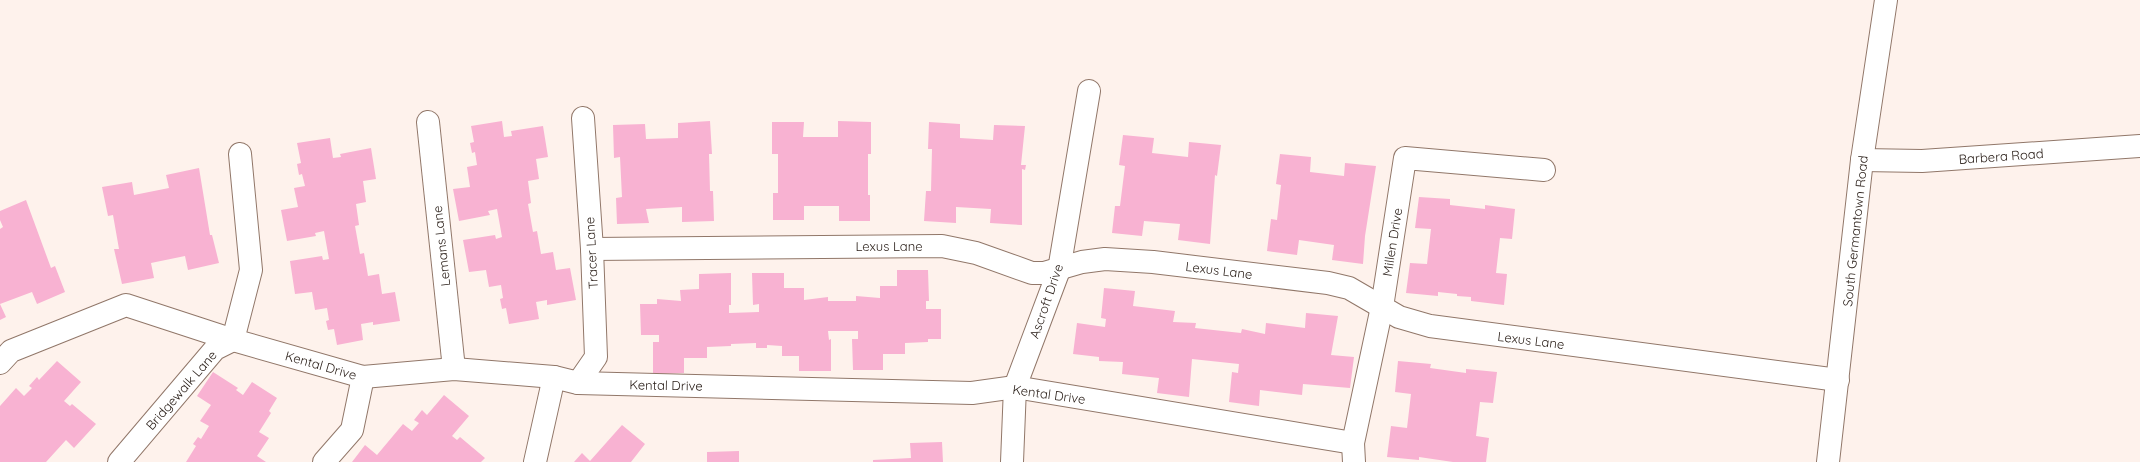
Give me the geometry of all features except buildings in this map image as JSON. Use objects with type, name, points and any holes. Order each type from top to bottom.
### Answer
[{"type":"street","name":"South Germantown Road","points":[[1828,462],[1862,160],[1886,0]]},
{"type":"street","name":"Ascroft Drive","points":[[1012,462],[1014,387],[1059,270],[1089,91]]},
{"type":"street","name":"Tracer Lane","points":[[578,383],[596,357],[592,249],[582,118]]},
{"type":"street","name":"Lemans Lane","points":[[428,122],[454,369]]},
{"type":"street","name":"Barbera Road","points":[[1862,160],[1922,161],[2140,146]]},
{"type":"street","points":[[233,340],[251,270],[240,154]]},
{"type":"street","name":"Millen Drive","points":[[1354,453],[1382,307],[1405,158],[1544,170]]},
{"type":"street","name":"Lexus Lane","points":[[592,249],[936,246],[976,253],[1032,273],[1059,270],[1093,260],[1153,262],[1328,283],[1349,288],[1399,317],[1430,326],[1838,380]]},
{"type":"street","name":"Kental Drive","points":[[0,363],[10,351],[126,305],[233,340],[363,377],[454,369],[554,377],[578,383],[972,393],[1014,387],[1354,453]]},
{"type":"street","name":"Bridgewalk Lane","points":[[119,462],[215,349],[233,340]]},
{"type":"street","points":[[324,462],[352,430],[363,377]]},
{"type":"street","points":[[534,462],[554,377]]}]
